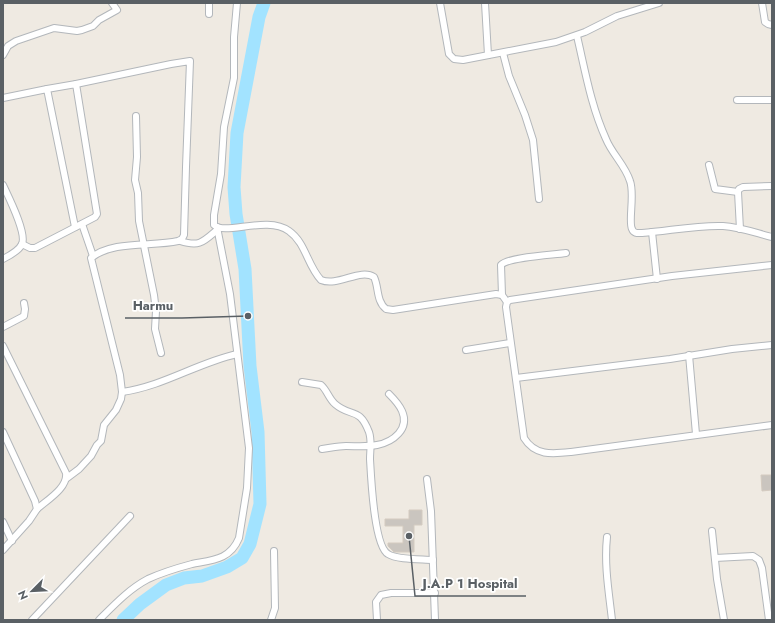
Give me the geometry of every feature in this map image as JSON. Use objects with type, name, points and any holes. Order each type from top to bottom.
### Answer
[{"type":"street","points":[[3,55],[8,46],[14,41],[46,30],[58,28],[77,31],[89,28],[117,10],[112,3]]},
{"type":"street","points":[[209,3],[209,14]]},
{"type":"street","points":[[99,620],[137,585],[185,566],[212,561],[222,557],[236,545],[239,538],[245,504],[249,448],[228,277],[217,229],[214,225],[224,127],[234,78],[234,37],[238,3]]},
{"type":"street","points":[[440,3],[449,54],[454,59],[463,60],[556,42],[577,36],[617,16],[659,3]]},
{"type":"street","points":[[484,3],[488,55]]},
{"type":"street","points":[[762,3],[765,22],[772,25]]},
{"type":"street","points":[[577,36],[598,120],[608,144],[632,185],[631,228],[635,233],[711,226],[740,229],[772,236]]},
{"type":"street","points":[[503,53],[509,76],[525,115],[533,140],[539,199]]},
{"type":"street","points":[[3,98],[190,61],[185,232],[180,241]]},
{"type":"street","points":[[22,244],[30,248],[35,248],[95,217],[97,214],[76,84]]},
{"type":"street","points":[[47,89],[75,227]]},
{"type":"street","points":[[737,100],[772,100]]},
{"type":"street","points":[[136,116],[138,149],[135,180],[138,194],[139,221],[154,295],[156,312],[155,328],[161,353]]},
{"type":"street","points":[[709,165],[715,189],[738,192]]},
{"type":"street","points":[[3,185],[20,225],[23,240],[22,244],[15,251],[3,259]]},
{"type":"street","points":[[740,229],[738,192],[740,189],[742,187],[772,186]]},
{"type":"street","points":[[3,550],[29,521],[37,508],[62,487],[67,478],[79,469],[91,456],[101,441],[104,425],[119,405],[122,392],[120,375],[91,261],[93,256],[82,224]]},
{"type":"street","points":[[93,256],[113,248],[164,244],[180,241],[188,243],[201,243],[217,229],[226,229],[254,224],[282,227],[290,232],[301,244],[320,280],[330,282],[367,274],[374,277],[380,302],[386,309],[393,310],[496,294],[502,295]]},
{"type":"street","points":[[652,232],[657,279]]},
{"type":"street","points":[[566,253],[528,257],[504,262],[501,265],[502,295],[507,302],[506,307],[510,343],[524,438],[532,448],[547,453],[559,453],[772,425]]},
{"type":"street","points":[[507,302],[657,279],[772,266]]},
{"type":"street","points":[[3,327],[24,316],[24,303]]},
{"type":"street","points":[[466,350],[510,343]]},
{"type":"street","points":[[516,378],[572,372],[732,349],[772,345]]},
{"type":"street","points":[[3,346],[60,459],[67,478]]},
{"type":"street","points":[[122,392],[151,386],[179,376],[215,360],[237,354]]},
{"type":"street","points":[[689,355],[696,434]]},
{"type":"street","points":[[302,382],[321,385],[337,406],[357,414],[365,423],[371,436],[370,469],[377,531],[386,554],[392,556],[433,560]]},
{"type":"street","points":[[322,449],[345,446],[370,446],[389,441],[399,434],[403,427],[404,416],[399,406],[389,394]]},
{"type":"street","points":[[3,432],[37,508]]},
{"type":"street","points":[[427,479],[431,512],[435,620]]},
{"type":"street","points":[[32,620],[130,516]]},
{"type":"street","points":[[3,522],[12,541]]},
{"type":"street","points":[[712,531],[717,578],[724,620]]},
{"type":"street","points":[[607,537],[606,565],[612,620]]},
{"type":"street","points":[[271,620],[275,608],[274,551]]},
{"type":"street","points":[[715,558],[753,556],[759,560],[762,568],[769,620]]},
{"type":"street","points":[[377,620],[376,602],[381,595],[391,593],[435,593]]},
{"type":"building","points":[[761,475],[772,475],[772,490],[762,491]]},
{"type":"building","points":[[409,510],[422,510],[422,525],[414,525],[414,552],[394,552],[388,546],[388,543],[403,543],[403,526],[385,526],[385,519],[409,519]]},
{"type":"waterway","points":[[123,620],[140,604],[166,585],[184,578],[202,576],[227,567],[242,558],[250,544],[260,504],[258,432],[250,366],[245,269],[236,214],[234,187],[237,133],[259,17],[264,3]]},
{"type":"place","name":"Harmu","points":[[248,316]]},
{"type":"place","name":"J.A.P 1 Hospital","points":[[409,536]]}]
